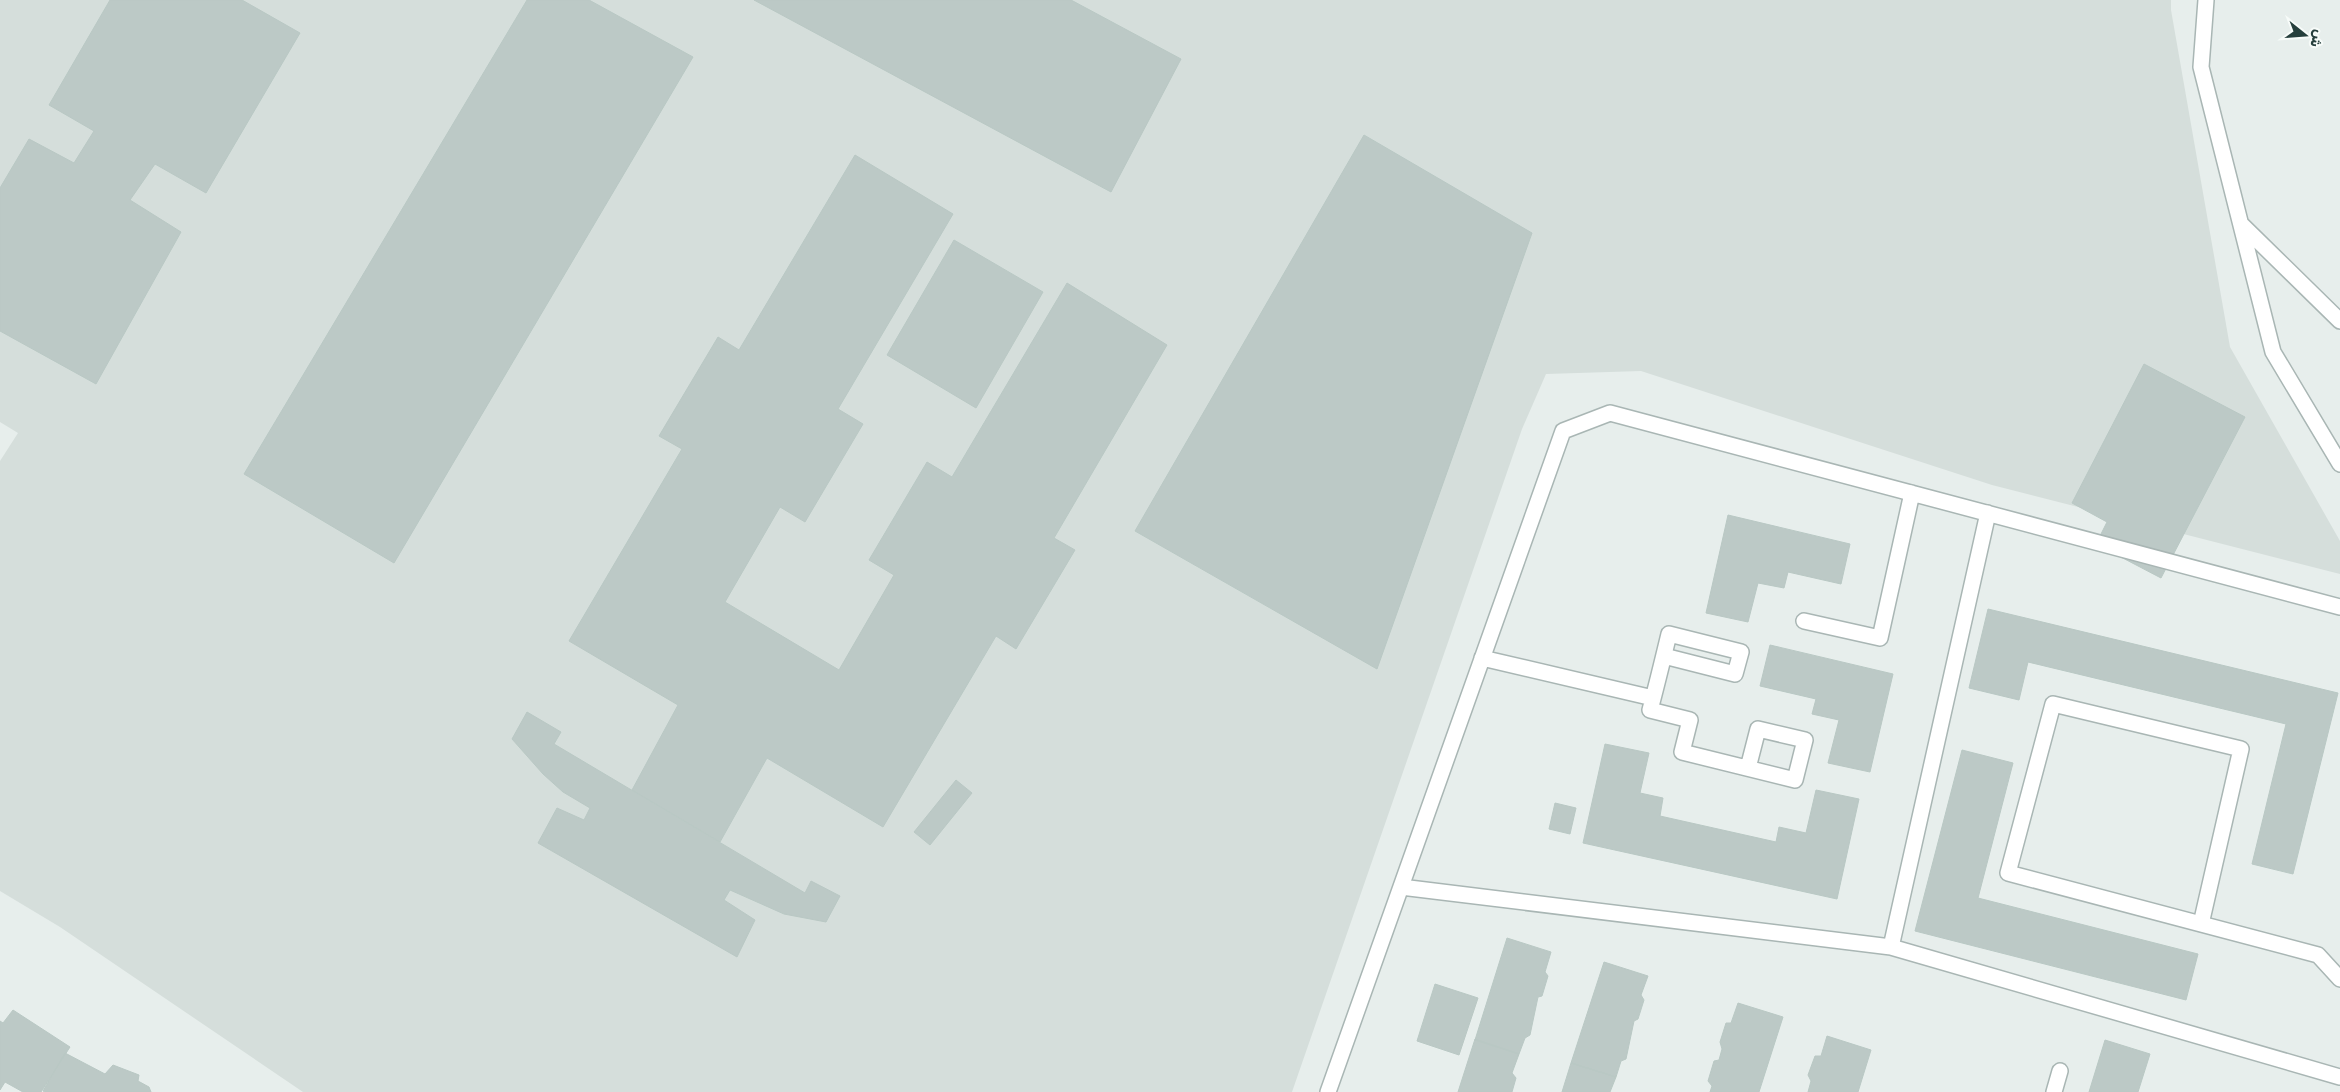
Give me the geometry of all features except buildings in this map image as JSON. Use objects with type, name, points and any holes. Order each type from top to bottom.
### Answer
[{"type":"street","points":[[2206,0],[2200,67],[2273,352],[2340,464]]},
{"type":"street","points":[[2241,223],[2340,321]]},
{"type":"street","points":[[1328,1092],[1563,432],[1610,413],[2340,607]]},
{"type":"street","points":[[1804,621],[1880,638],[1912,493]]},
{"type":"street","points":[[1890,947],[1988,513]]},
{"type":"street","points":[[1664,656],[1735,674],[1741,652],[1669,634],[1650,710],[1690,720],[1682,752],[1748,768]]},
{"type":"street","points":[[1482,658],[1654,698]]},
{"type":"street","points":[[2201,924],[2241,749],[2053,704],[2008,873],[2318,956],[2340,979]]},
{"type":"street","points":[[1401,887],[1890,947],[2340,1077]]},
{"type":"street","points":[[2054,1092],[2060,1071]]},
{"type":"shaded area","points":[[0,0],[2171,0],[2171,10],[2230,347],[2340,541],[2340,574],[1992,485],[1641,371],[1546,374],[1522,429],[1292,1092],[303,1092],[60,927],[0,891],[0,461],[18,433],[0,422]]}]
